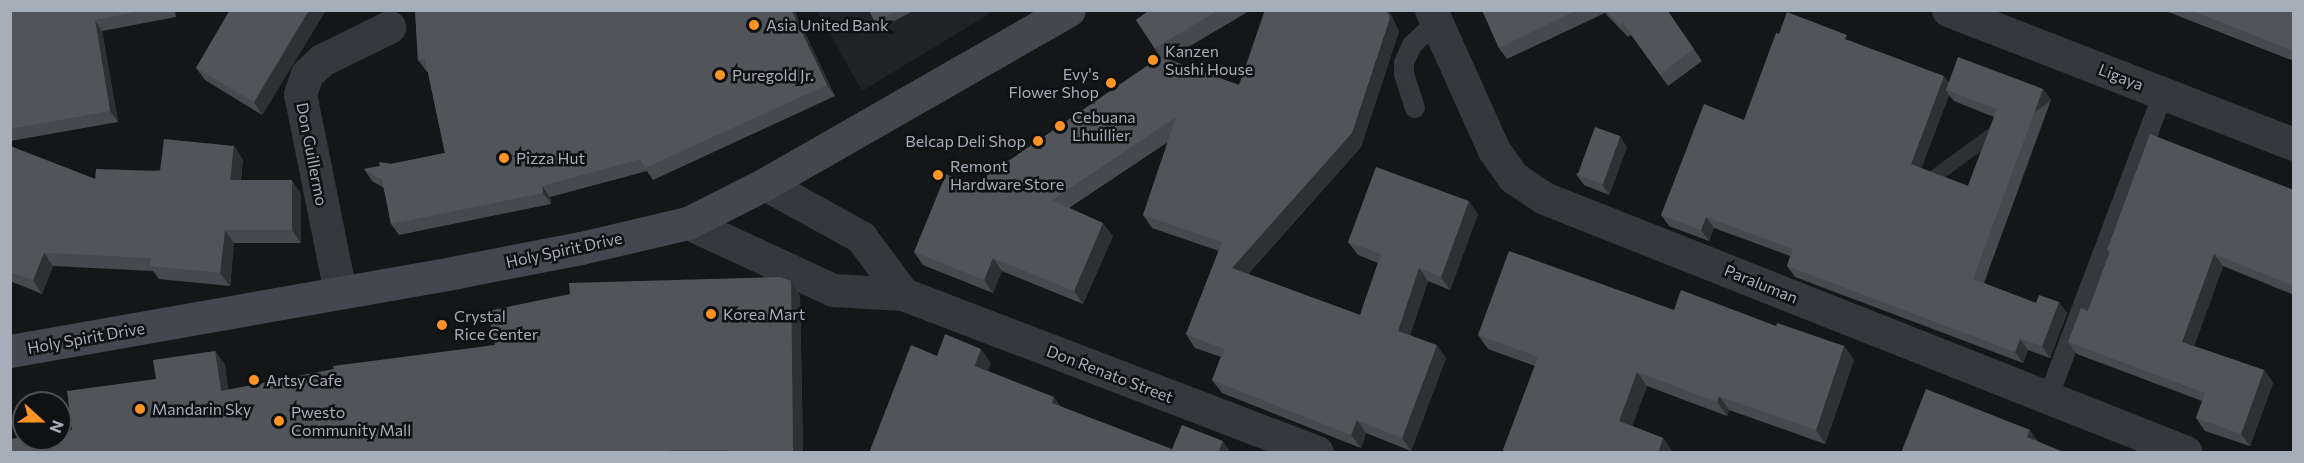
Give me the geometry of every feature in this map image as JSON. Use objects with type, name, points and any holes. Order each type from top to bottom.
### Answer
[{"type":"main road","name":"Holy Spirit Drive","points":[[10,351],[581,248],[688,223],[765,184],[1069,10]]},
{"type":"street","name":"Ligaya","points":[[1955,12],[2294,144]]},
{"type":"street","name":"Paraluman","points":[[1434,17],[1494,150],[1513,177],[1544,198],[2186,453]]},
{"type":"street","name":"Don Guillermo","points":[[340,292],[300,94],[307,74],[322,60],[389,27]]},
{"type":"street","points":[[765,184],[861,237],[903,294]]},
{"type":"street","name":"Don Renato Street","points":[[688,223],[833,290],[903,294],[1317,453]]},
{"type":"lane","points":[[1415,108],[1404,74],[1404,63],[1412,45],[1434,17]]},
{"type":"lane","points":[[2048,398],[2163,93]]},
{"type":"shaded area","points":[[817,11],[994,11],[862,91]]},
{"type":"building","points":[[10,10],[146,10],[95,20],[110,111],[10,129]]},
{"type":"building","points":[[230,10],[309,10],[254,102],[196,68]]},
{"type":"building","points":[[415,10],[791,10],[827,85],[645,168],[641,159],[542,186],[543,193],[391,224],[382,180],[364,169],[380,166],[379,162],[392,164],[445,153],[425,59],[418,60]]},
{"type":"building","points":[[869,10],[899,10],[875,23]]},
{"type":"building","points":[[1150,10],[1219,10],[1155,48],[1136,20]]},
{"type":"building","points":[[1265,10],[1386,10],[1390,18],[1352,133],[1232,268],[1360,315],[1381,254],[1348,242],[1376,167],[1469,201],[1441,277],[1419,268],[1398,331],[1437,345],[1402,438],[1357,420],[1351,435],[1212,380],[1224,349],[1186,334],[1222,242],[1143,215],[1176,117],[1052,200],[1103,223],[1074,291],[993,258],[984,280],[914,252],[946,174],[972,186],[1160,57],[1239,85]]},
{"type":"building","points":[[1482,10],[1577,10],[1499,48]]},
{"type":"building","points":[[1606,10],[1667,10],[1694,49],[1660,74],[1623,23],[1620,26]]},
{"type":"building","points":[[2190,10],[2294,10],[2294,51]]},
{"type":"building","points":[[1787,12],[1847,35],[1845,39],[1944,76],[1911,164],[1968,186],[1997,109],[1946,90],[1958,57],[2043,89],[1973,279],[2036,303],[2039,295],[2059,302],[2042,346],[2020,339],[2015,352],[1787,266],[1793,249],[1706,217],[1701,230],[1661,215],[1704,104],[1744,120],[1776,33],[1779,34]]},
{"type":"building","points":[[1595,127],[1620,136],[1603,184],[1578,175]]},
{"type":"building","points":[[2150,134],[2294,190],[2294,286],[2214,254],[2182,342],[2264,370],[2241,434],[2196,418],[2205,393],[2068,342],[2081,308],[2088,311],[2110,251],[2107,250]]},
{"type":"building","points":[[164,139],[234,146],[230,180],[292,180],[292,230],[225,230],[220,273],[150,266],[151,258],[44,253],[33,280],[10,272],[10,146],[95,179],[96,169],[160,171]]},
{"type":"building","points":[[1509,251],[1674,310],[1681,290],[1776,326],[1777,323],[1844,346],[1816,430],[1719,396],[1717,402],[1637,372],[1619,421],[1663,438],[1658,453],[1510,453],[1503,450],[1538,357],[1478,335]]},
{"type":"building","points":[[780,277],[791,281],[793,453],[669,450],[669,453],[10,453],[10,439],[12,439],[12,451],[72,451],[72,391],[67,391],[156,379],[153,360],[215,351],[221,391],[334,369],[333,366],[495,345],[488,311],[570,294],[569,283]]},
{"type":"building","points":[[945,334],[981,349],[975,366],[1054,397],[1052,403],[1172,449],[1182,425],[1223,441],[1218,453],[869,453],[911,345],[937,356]]},
{"type":"building","points":[[1926,389],[2030,430],[2027,437],[2066,453],[1901,453]]},
{"type":"place","name":"Asia United Bank","points":[[754,25]]},
{"type":"place","name":"Kanzen Sushi House","points":[[1153,60]]},
{"type":"place","name":"Puregold Jr.","points":[[720,75]]},
{"type":"place","name":"Evy's Flower Shop","points":[[1111,83]]},
{"type":"place","name":"Cebuana Lhuillier","points":[[1060,126]]},
{"type":"place","name":"Belcap Deli Shop","points":[[1038,141]]},
{"type":"place","name":"Pizza Hut","points":[[504,158]]},
{"type":"place","name":"Remont Hardware Store","points":[[938,175]]},
{"type":"place","name":"Korea Mart","points":[[711,314]]},
{"type":"place","name":"Crystal Rice Center","points":[[442,325]]},
{"type":"place","name":"Artsy Cafe","points":[[254,380]]},
{"type":"place","name":"Mandarin Sky","points":[[140,409]]},
{"type":"place","name":"Pwesto Community Mall","points":[[279,421]]}]
